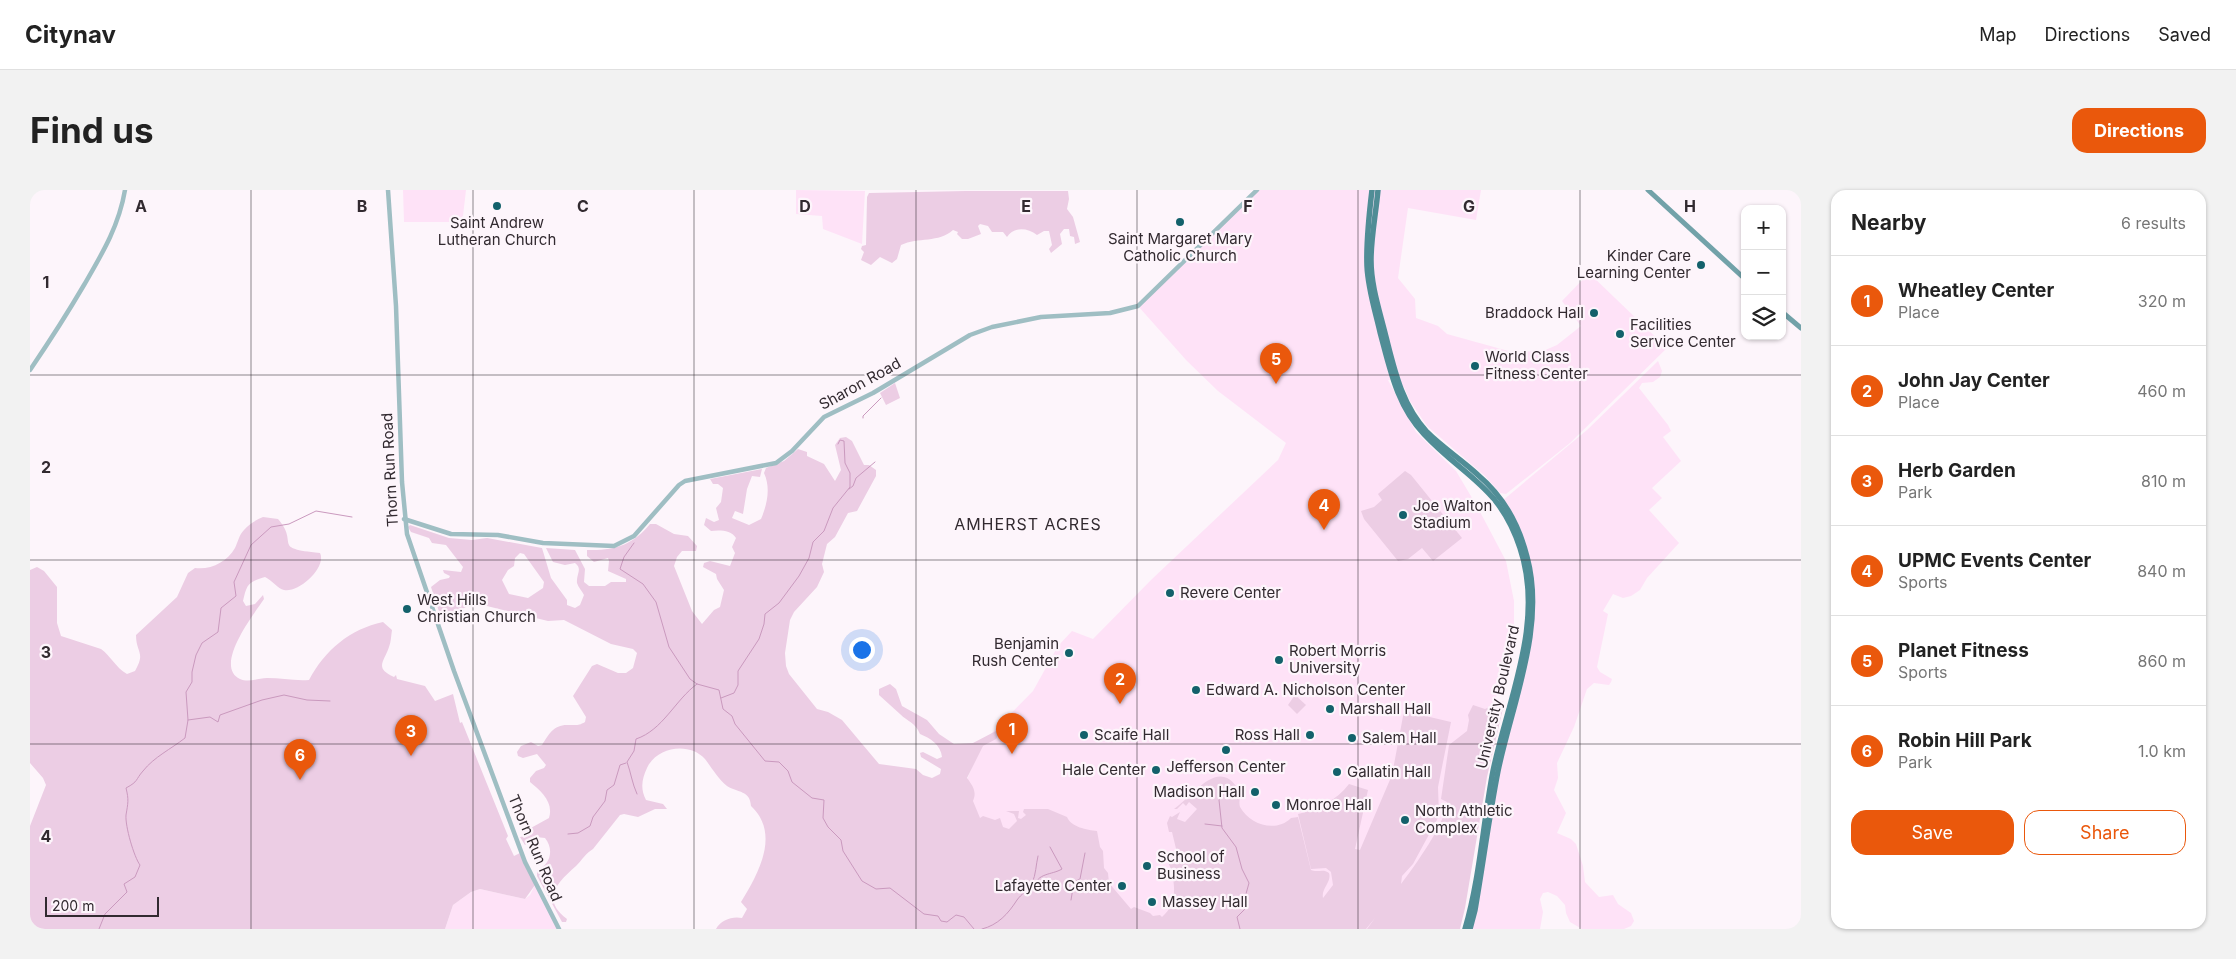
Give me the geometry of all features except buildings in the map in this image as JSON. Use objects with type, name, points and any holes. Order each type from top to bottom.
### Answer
[{"type":"main road","name":"University Boulevard","points":[[1372,190],[1367,235],[1368,275],[1372,299],[1396,390],[1408,413],[1423,433],[1481,483],[1501,508],[1519,543],[1528,581],[1529,606],[1526,638],[1493,772],[1465,929]]},
{"type":"main road","name":"University Boulevard","points":[[1378,190],[1372,249],[1372,276],[1378,305],[1403,394],[1426,430],[1479,475],[1502,501],[1522,541],[1532,579],[1533,612],[1530,639],[1498,772],[1476,907],[1470,929]]},
{"type":"main road","points":[[1648,190],[1741,275]]},
{"type":"main road","points":[[1786,315],[1801,328]]},
{"type":"street","points":[[30,370],[51,341],[104,252],[118,223],[125,190]]},
{"type":"street","name":"Thorn Run Road","points":[[388,190],[396,306],[404,519],[411,548],[487,762],[525,862],[559,929]]},
{"type":"street","name":"Sharon Road","points":[[404,519],[451,534],[498,535],[521,540],[590,545],[614,546],[624,543],[645,526],[679,485],[685,481],[776,463],[792,451],[824,417],[873,393],[970,335],[992,327],[1041,317],[1110,313],[1138,306],[1257,190]]},
{"type":"shaded area","points":[[403,190],[466,190],[463,216],[456,222],[404,222]]},
{"type":"shaded area","points":[[796,190],[865,191],[862,244],[823,229],[822,216],[796,214]]},
{"type":"shaded area","name":"Robert Morris University","points":[[1257,190],[1481,190],[1476,220],[1408,208],[1398,278],[1415,299],[1416,318],[1438,326],[1447,334],[1512,352],[1543,351],[1557,345],[1581,326],[1562,301],[1589,273],[1667,348],[1570,443],[1506,494],[1500,493],[1485,476],[1427,426],[1410,401],[1404,387],[1400,388],[1397,378],[1388,380],[1416,432],[1456,471],[1506,561],[1514,601],[1514,633],[1481,751],[1411,877],[1368,929],[1148,929],[983,837],[963,790],[981,744],[1033,691],[1058,646],[1072,631],[1093,639],[1151,580],[1278,460],[1286,443],[1218,391],[1187,361],[1138,306]]},
{"type":"shaded area","points":[[1068,191],[1067,209],[1073,217],[1080,242],[1075,244],[1074,237],[1070,236],[1069,229],[1064,229],[1060,234],[1062,244],[1051,253],[1049,249],[1052,245],[1049,231],[1044,231],[1037,235],[1021,229],[1013,231],[1007,237],[1003,232],[992,232],[988,226],[980,224],[978,226],[981,234],[968,239],[962,239],[957,234],[958,232],[953,230],[941,237],[901,245],[897,259],[892,263],[880,257],[871,265],[861,260],[864,252],[861,249],[862,246],[866,245],[867,197],[869,193]]},
{"type":"shaded area","points":[[1658,361],[1662,371],[1660,377],[1653,382],[1642,383],[1639,388],[1668,425],[1671,431],[1663,437],[1681,461],[1652,488],[1662,498],[1649,510],[1679,543],[1647,578],[1640,590],[1631,596],[1623,598],[1613,594],[1603,611],[1608,614],[1597,667],[1600,672],[1612,679],[1609,685],[1594,683],[1587,689],[1574,727],[1557,763],[1558,778],[1554,790],[1566,813],[1557,833],[1571,839],[1576,844],[1583,866],[1585,882],[1599,897],[1613,895],[1618,904],[1631,913],[1634,921],[1631,926],[1624,929],[1582,929],[1570,922],[1565,905],[1557,896],[1548,892],[1543,893],[1540,899],[1543,912],[1540,929],[1470,929],[1533,591],[1502,501],[1587,430]]},
{"type":"shaded area","points":[[895,383],[900,398],[886,405],[880,393]]},
{"type":"shaded area","points":[[846,437],[852,441],[864,465],[869,465],[876,470],[876,476],[857,511],[848,513],[835,537],[827,544],[822,564],[824,572],[817,587],[794,612],[790,620],[785,653],[786,666],[789,674],[817,709],[828,712],[842,720],[879,764],[916,769],[923,775],[932,778],[940,774],[941,769],[921,757],[920,753],[923,752],[937,759],[942,757],[940,749],[931,740],[920,734],[914,725],[879,695],[879,689],[890,684],[896,689],[902,706],[927,720],[939,734],[954,744],[973,743],[996,731],[999,734],[996,739],[983,746],[967,778],[974,789],[973,801],[980,818],[983,816],[995,820],[1000,818],[1003,827],[1009,829],[1017,821],[1014,814],[1006,811],[1019,811],[1018,818],[1021,819],[1026,815],[1023,812],[1024,809],[1048,809],[1067,817],[1076,826],[1097,831],[1109,883],[1131,909],[1134,907],[1153,916],[1160,915],[1162,917],[1170,908],[1174,892],[1172,875],[1170,876],[1167,873],[1171,869],[1166,858],[1178,857],[1172,832],[1169,832],[1167,823],[1170,816],[1172,817],[1180,812],[1177,819],[1185,822],[1197,809],[1189,802],[1186,806],[1183,803],[1177,809],[1174,809],[1206,782],[1222,777],[1230,780],[1238,789],[1240,807],[1244,813],[1257,822],[1271,826],[1285,823],[1291,818],[1298,817],[1311,870],[1325,871],[1330,876],[1323,898],[1333,885],[1331,872],[1326,868],[1311,869],[1298,814],[1326,804],[1339,795],[1349,784],[1368,790],[1355,849],[1360,850],[1392,775],[1404,711],[1451,722],[1438,787],[1439,816],[1413,864],[1402,876],[1401,884],[1435,833],[1445,811],[1447,802],[1441,799],[1449,745],[1467,731],[1468,715],[1473,705],[1485,709],[1503,701],[1504,704],[1487,777],[1460,929],[1367,929],[1375,918],[1366,929],[716,929],[727,919],[742,918],[747,909],[741,902],[760,867],[766,841],[764,829],[760,817],[751,806],[746,794],[727,786],[699,754],[683,749],[674,749],[658,755],[647,768],[644,776],[642,788],[646,800],[663,804],[667,809],[655,809],[638,817],[620,815],[593,849],[558,885],[553,898],[554,905],[567,919],[566,922],[562,922],[537,876],[537,870],[542,868],[550,856],[548,842],[545,838],[536,837],[525,845],[520,837],[525,836],[529,829],[549,818],[550,807],[546,797],[530,782],[530,778],[536,771],[544,768],[546,765],[537,754],[523,758],[518,756],[517,752],[521,746],[531,742],[538,746],[542,745],[552,730],[559,726],[577,725],[585,722],[586,717],[573,696],[592,666],[597,664],[618,673],[626,673],[633,668],[637,653],[633,649],[611,644],[564,620],[548,621],[475,603],[460,610],[450,621],[443,624],[431,587],[440,580],[449,578],[450,576],[444,573],[443,570],[461,572],[463,567],[446,545],[432,543],[429,538],[411,532],[408,527],[410,525],[449,538],[472,540],[487,538],[542,548],[551,578],[567,600],[567,605],[575,608],[580,605],[584,595],[577,583],[579,567],[575,563],[565,565],[553,562],[546,548],[575,550],[585,569],[584,582],[589,586],[605,586],[611,582],[626,582],[626,579],[608,571],[608,558],[594,562],[587,556],[587,550],[614,548],[630,542],[650,524],[656,524],[674,534],[688,536],[697,546],[696,551],[682,551],[677,557],[674,566],[692,611],[702,624],[714,610],[720,607],[724,590],[716,574],[703,567],[704,563],[710,561],[730,566],[735,553],[732,547],[736,538],[728,532],[711,531],[704,525],[706,518],[714,522],[719,520],[716,508],[721,502],[723,488],[718,484],[713,484],[710,479],[762,469],[760,477],[752,476],[747,489],[743,514],[735,511],[732,518],[749,525],[761,519],[765,508],[768,490],[764,473],[766,468],[784,461],[798,449],[807,452],[807,456],[824,464],[835,481],[841,470],[835,445],[840,438]],"holes":[[[520,553],[524,554],[544,582],[543,588],[528,598],[509,594],[502,580],[508,570],[514,566],[515,558]]]},
{"type":"shaded area","name":"Joe Walton Stadium","points":[[1405,471],[1411,475],[1462,538],[1433,561],[1422,548],[1408,559],[1398,561],[1364,519],[1361,511],[1374,507],[1382,500],[1378,494]]},
{"type":"shaded area","points":[[263,517],[278,519],[284,527],[288,544],[291,547],[320,553],[321,559],[316,572],[310,578],[290,590],[282,589],[265,577],[249,584],[243,601],[246,606],[255,604],[263,595],[264,599],[238,640],[231,663],[233,672],[240,679],[247,681],[267,678],[309,680],[323,659],[340,642],[360,630],[383,622],[392,630],[390,645],[382,664],[384,671],[394,677],[396,675],[397,679],[425,686],[435,701],[453,694],[460,723],[462,722],[508,836],[506,839],[514,856],[522,852],[535,885],[525,899],[480,889],[471,892],[453,905],[445,929],[30,929],[30,826],[46,785],[43,778],[30,763],[30,570],[37,567],[44,571],[57,587],[57,623],[61,636],[101,649],[127,674],[135,671],[140,660],[136,635],[177,597],[188,573],[195,568],[207,568],[223,561],[232,553],[244,530],[253,522]]},
{"type":"shaded area","points":[[1295,695],[1306,705],[1297,714],[1288,705]]},
{"type":"shaded area","points":[[535,885],[559,929],[445,929],[453,905],[471,892],[480,889],[525,899],[530,895]]},
{"type":"waterway","points":[[863,418],[881,398]]},
{"type":"waterway","points":[[721,698],[734,693],[738,685],[738,671],[759,639],[765,614],[779,603],[799,576],[809,558],[813,542],[824,531],[833,508],[850,487],[850,473],[845,463],[844,441],[840,440],[838,444]]},
{"type":"waterway","points":[[849,489],[853,486],[856,478],[875,462]]},
{"type":"waterway","points":[[99,929],[105,914],[127,892],[124,884],[135,877],[140,865],[133,849],[127,826],[128,799],[126,788],[135,782],[152,761],[185,738],[188,720],[186,692],[192,682],[196,655],[202,643],[218,632],[221,608],[236,596],[234,582],[251,545],[271,527],[289,524],[316,511],[352,517]]},
{"type":"waterway","points":[[634,543],[624,557],[620,569],[643,584],[656,602],[669,647],[690,679],[697,684],[719,690],[723,709],[732,716],[735,724],[765,761],[779,762],[788,771],[792,782],[812,798],[824,800],[823,818],[828,827],[841,840],[843,851],[862,881],[876,889],[890,888],[924,914],[938,916],[941,921],[947,922],[956,915],[964,917],[974,929]]},
{"type":"waterway","points":[[637,794],[627,762],[634,751],[636,739],[654,729],[697,684]]},
{"type":"waterway","points":[[188,720],[210,717],[218,722],[220,715],[262,700],[284,695],[307,700],[330,701]]},
{"type":"waterway","points":[[568,834],[578,833],[590,826],[593,817],[605,801],[607,790],[614,785],[620,765],[626,763]]},
{"type":"waterway","points":[[1221,788],[1223,795],[1219,800],[1222,828],[1236,847],[1242,869],[1249,883],[1244,901],[1246,908],[1237,917],[1240,929]]},
{"type":"waterway","points":[[1205,824],[1222,826]]},
{"type":"waterway","points":[[1045,893],[1035,887],[1038,879],[1062,869],[1050,847]]},
{"type":"waterway","points":[[1071,900],[1074,882],[1080,879],[1085,853]]},
{"type":"waterway","points":[[982,929],[993,925],[1002,918],[1029,888],[1034,877],[1038,856]]},
{"type":"place","name":"Saint Andrew Lutheran Church","points":[[497,206]]},
{"type":"place","name":"Saint Margaret Mary Catholic Church","points":[[1180,222]]},
{"type":"place","name":"Kinder Care Learning Center","points":[[1701,265]]},
{"type":"place","name":"Braddock Hall","points":[[1594,313]]},
{"type":"place","name":"Facilities Service Center","points":[[1620,334]]},
{"type":"place","name":"World Class Fitness Center","points":[[1475,366]]},
{"type":"place","name":"Planet Fitness","points":[[1276,384]]},
{"type":"place","name":"Joe Walton Stadium","points":[[1403,515]]},
{"type":"place","name":"UPMC Events Center","points":[[1324,530]]},
{"type":"place","name":"Revere Center","points":[[1170,593]]},
{"type":"place","name":"West Hills Christian Church","points":[[407,609]]},
{"type":"place","name":"Benjamin Rush Center","points":[[1069,653]]},
{"type":"place","name":"Robert Morris University","points":[[1279,660]]},
{"type":"place","name":"Edward A. Nicholson Center","points":[[1196,690]]},
{"type":"place","name":"John Jay Center","points":[[1120,704]]},
{"type":"place","name":"Marshall Hall","points":[[1330,709]]},
{"type":"place","name":"Scaife Hall","points":[[1084,735]]},
{"type":"place","name":"Ross Hall","points":[[1310,735]]},
{"type":"place","name":"Salem Hall","points":[[1352,738]]},
{"type":"place","name":"Jefferson Center","points":[[1226,750]]},
{"type":"place","name":"Wheatley Center","points":[[1012,754]]},
{"type":"place","name":"Herb Garden","points":[[411,756]]},
{"type":"place","name":"Hale Center","points":[[1156,770]]},
{"type":"place","name":"Gallatin Hall","points":[[1337,772]]},
{"type":"place","name":"Robin Hill Park","points":[[300,780]]},
{"type":"place","name":"Madison Hall","points":[[1255,792]]},
{"type":"place","name":"Monroe Hall","points":[[1276,805]]},
{"type":"place","name":"North Athletic Complex","points":[[1405,820]]},
{"type":"place","name":"School of Business","points":[[1147,866]]},
{"type":"place","name":"Lafayette Center","points":[[1122,886]]},
{"type":"place","name":"Massey Hall","points":[[1152,902]]},
{"type":"district","name":"AMHERST ACRES","points":[[1028,524]]}]
